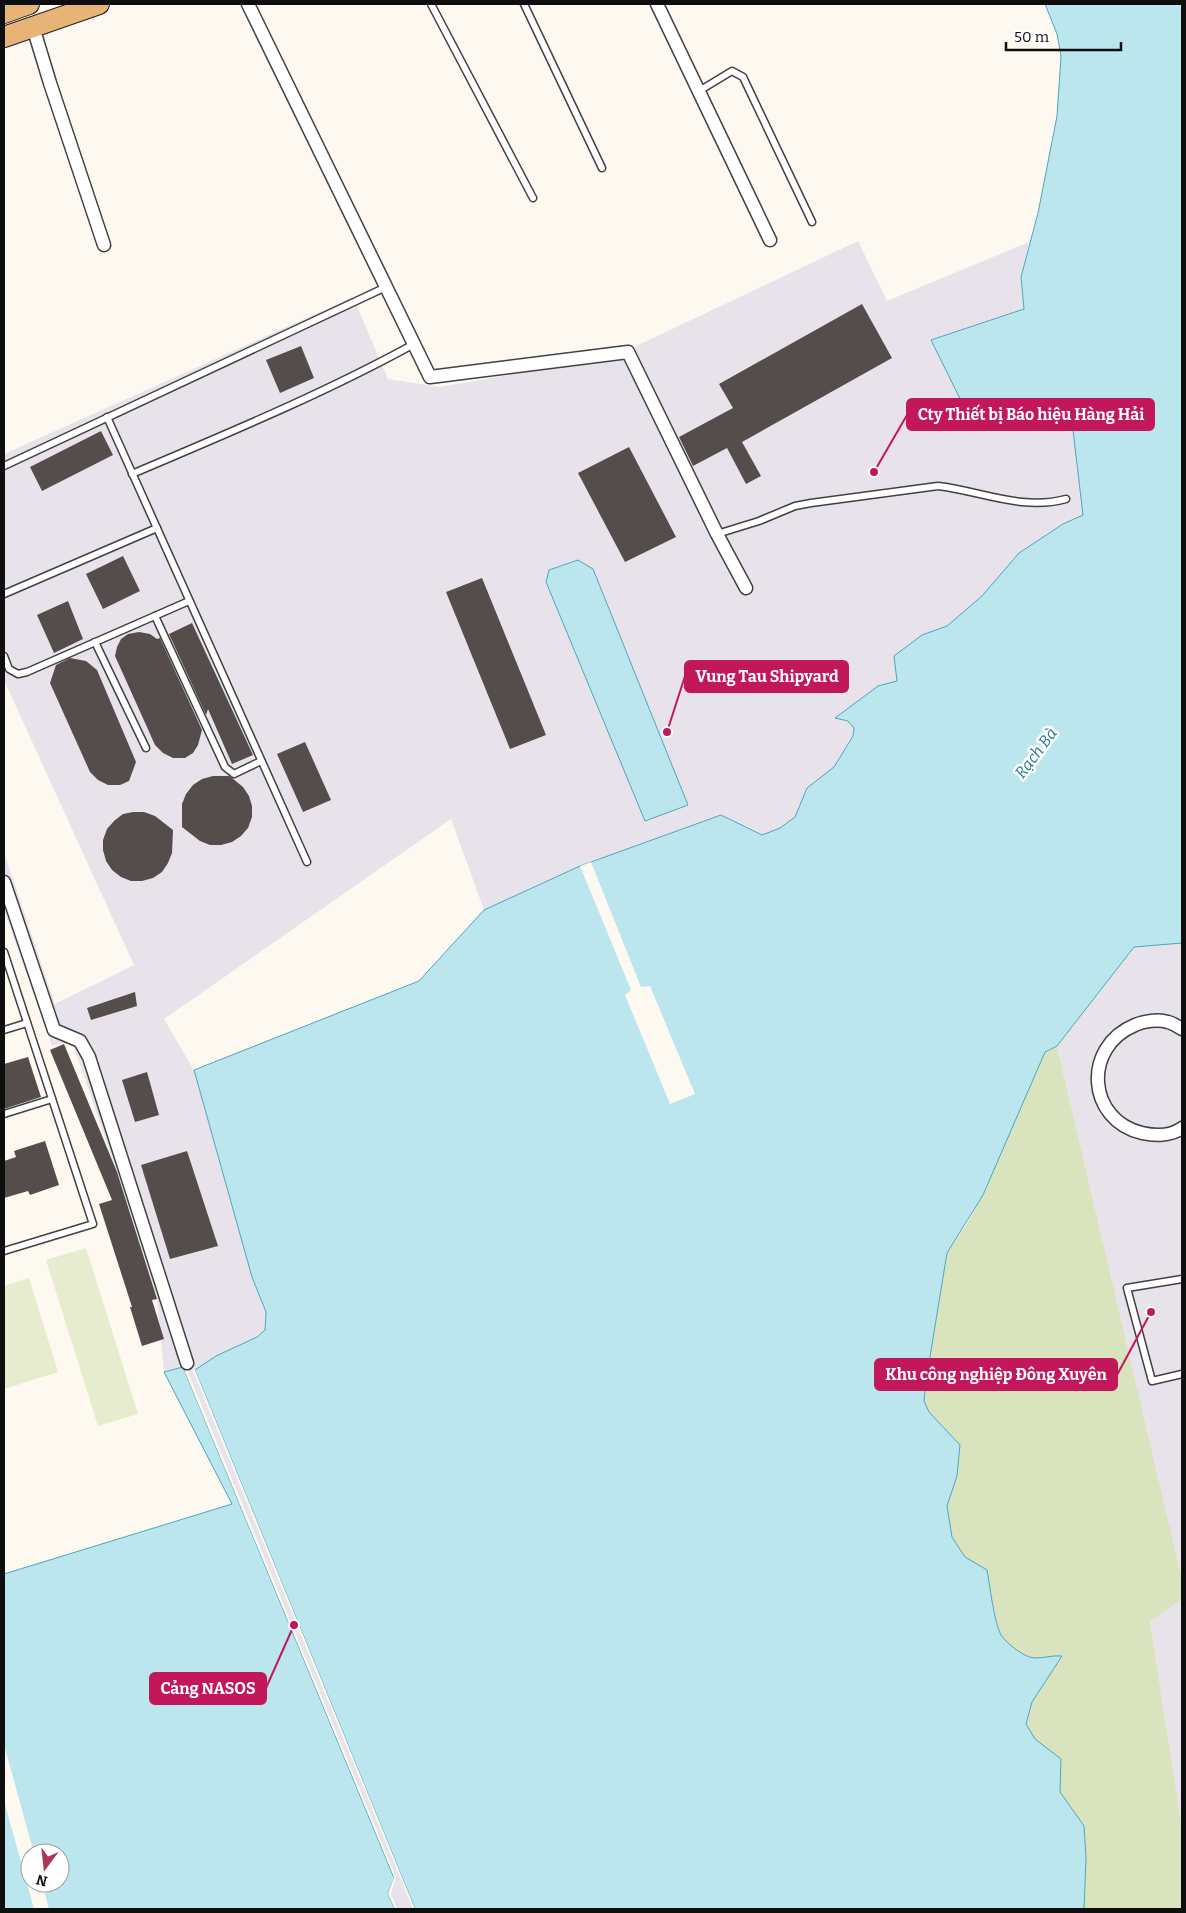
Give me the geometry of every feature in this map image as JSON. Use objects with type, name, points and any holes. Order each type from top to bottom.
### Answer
[{"type":"main road","points":[[4,13],[29,4]]},
{"type":"main road","points":[[4,38],[99,4]]},
{"type":"street","points":[[248,4],[430,377],[628,352],[717,534],[746,588]]},
{"type":"street","points":[[657,4],[770,240]]},
{"type":"street","points":[[33,27],[104,245]]},
{"type":"street","points":[[4,882],[54,1030],[80,1041],[89,1057],[187,1363]]},
{"type":"street","points":[[1182,1029],[1168,1022],[1144,1022],[1122,1030],[1105,1048],[1097,1071],[1100,1095],[1111,1116],[1130,1130],[1154,1135],[1178,1131],[1182,1128]]},
{"type":"lane","points":[[431,4],[533,198]]},
{"type":"lane","points":[[524,4],[602,168]]},
{"type":"lane","points":[[698,91],[732,71],[743,77],[812,222]]},
{"type":"lane","points":[[4,466],[386,287]]},
{"type":"lane","points":[[132,474],[292,406],[356,376],[414,344]]},
{"type":"lane","points":[[107,418],[307,862]]},
{"type":"lane","points":[[717,534],[759,521],[795,506],[938,486],[1022,503],[1051,503],[1066,499]]},
{"type":"lane","points":[[4,594],[157,528]]},
{"type":"lane","points":[[4,656],[10,669],[18,674],[27,672],[190,601]]},
{"type":"lane","points":[[155,616],[225,767],[234,774],[262,761]]},
{"type":"lane","points":[[95,642],[146,748]]},
{"type":"lane","points":[[4,952],[93,1224],[4,1251]]},
{"type":"lane","points":[[4,1030],[27,1024]]},
{"type":"lane","points":[[4,1114],[52,1099]]},
{"type":"lane","points":[[1182,1279],[1127,1288],[1152,1381],[1182,1374]]},
{"type":"shaded area","points":[[858,241],[887,301],[1029,242],[1021,277],[1024,309],[931,340],[975,429],[1072,422],[1083,515],[1063,524],[1019,553],[986,592],[947,626],[922,635],[897,682],[878,686],[835,718],[848,721],[854,728],[853,736],[834,767],[807,788],[795,817],[780,828],[762,835],[721,815],[580,866],[484,910],[451,819],[164,1019],[194,1070],[252,1277],[266,1312],[265,1330],[257,1337],[216,1356],[196,1370],[415,1909],[395,1909],[388,1894],[394,1877],[183,1367],[164,1372],[157,1299],[125,1196],[72,1041],[52,1046],[4,910],[4,859],[6,858],[55,1004],[134,965],[4,680],[4,454],[353,297],[388,379],[439,387],[613,357]]},
{"type":"shaded area","points":[[1182,943],[1182,1579],[1057,1046],[1134,946]]},
{"type":"shaded area","points":[[1182,1599],[1182,1827],[1150,1622]]},
{"type":"green space","points":[[1057,1046],[1182,1579],[1182,1599],[1150,1622],[1182,1827],[1182,1909],[1084,1909],[1086,1858],[1084,1826],[1060,1792],[1061,1759],[1035,1739],[1026,1724],[1032,1702],[1062,1656],[1038,1658],[1026,1656],[1016,1650],[1001,1635],[994,1613],[987,1571],[965,1557],[952,1537],[947,1506],[957,1476],[960,1445],[929,1412],[924,1401],[947,1253],[983,1195],[1045,1052]]},
{"type":"green space","points":[[86,1248],[138,1414],[98,1426],[46,1260]]},
{"type":"green space","points":[[29,1278],[58,1372],[4,1389],[4,1286]]},
{"type":"water","name":"Rạch Bà","points":[[1045,4],[1182,4],[1182,943],[1134,947],[1057,1046],[1045,1052],[983,1195],[947,1253],[924,1401],[929,1412],[960,1445],[957,1476],[947,1506],[952,1537],[965,1557],[987,1570],[994,1613],[1001,1635],[1016,1650],[1026,1656],[1039,1658],[1062,1656],[1032,1702],[1026,1724],[1035,1739],[1061,1759],[1060,1792],[1084,1826],[1086,1858],[1084,1909],[415,1909],[195,1370],[216,1356],[257,1337],[265,1330],[266,1312],[252,1277],[194,1070],[419,981],[484,910],[580,866],[721,815],[762,835],[780,828],[795,817],[807,788],[834,767],[853,736],[854,728],[848,721],[835,718],[878,686],[897,681],[894,656],[922,635],[947,626],[982,596],[1019,553],[1063,524],[1083,515],[1072,422],[975,429],[931,340],[1024,309],[1021,277],[1038,213],[1057,116],[1061,56],[1057,34]]},
{"type":"water","points":[[578,560],[593,569],[688,805],[645,821],[546,582],[549,570]]},
{"type":"water","points":[[183,1367],[394,1878],[388,1894],[395,1909],[4,1909],[4,1574],[232,1504],[164,1372]]},
{"type":"pier","points":[[591,862],[641,987],[650,986],[695,1094],[670,1104],[625,995],[631,990],[580,866]]},
{"type":"pier","points":[[185,1365],[396,1877],[391,1894],[397,1909],[395,1909],[388,1894],[394,1877],[183,1367]]},
{"type":"pier","points":[[194,1368],[415,1909],[413,1909],[193,1371]]},
{"type":"pier","points":[[4,1745],[31,1843],[20,1843],[20,1859],[4,1801]]},
{"type":"pier","points":[[30,1893],[45,1893],[49,1909],[34,1909]]},
{"type":"building","points":[[862,304],[892,358],[742,442],[761,476],[746,484],[727,448],[693,466],[679,437],[733,408],[719,384]]},
{"type":"building","points":[[301,346],[314,378],[280,393],[266,360]]},
{"type":"building","points":[[101,431],[113,455],[42,491],[30,467]]},
{"type":"building","points":[[629,447],[676,537],[625,562],[578,473]]},
{"type":"building","points":[[123,556],[140,591],[103,609],[86,574]]},
{"type":"building","points":[[482,578],[546,735],[510,749],[446,592]]},
{"type":"building","points":[[68,601],[83,639],[54,653],[37,615]]},
{"type":"building","points":[[192,623],[253,755],[232,764],[208,709],[206,715],[169,634]]},
{"type":"building","points":[[139,632],[150,634],[157,639],[160,638],[202,730],[198,745],[193,753],[185,758],[173,758],[163,753],[155,745],[115,656],[121,639],[128,634]]},
{"type":"building","points":[[70,658],[86,661],[97,670],[136,762],[129,781],[120,785],[108,785],[98,780],[90,772],[50,683],[56,665]]},
{"type":"building","points":[[305,742],[331,800],[303,812],[277,754]]},
{"type":"building","points":[[213,776],[229,776],[232,778],[243,787],[249,796],[252,806],[252,817],[248,828],[232,842],[221,845],[210,845],[200,841],[182,827],[182,804],[186,794],[193,785],[202,779]]},
{"type":"building","points":[[144,812],[155,816],[173,830],[172,853],[168,863],[162,872],[153,878],[142,881],[131,881],[121,877],[112,870],[106,861],[103,850],[103,840],[107,829],[123,814]]},
{"type":"building","points":[[135,992],[137,1006],[91,1020],[87,1008]]},
{"type":"building","points":[[64,1044],[117,1172],[157,1299],[152,1300],[164,1339],[142,1346],[130,1307],[132,1307],[99,1204],[112,1200],[50,1050]]},
{"type":"building","points":[[28,1057],[41,1097],[4,1109],[4,1064]]},
{"type":"building","points":[[147,1072],[159,1115],[135,1122],[122,1080]]},
{"type":"building","points":[[45,1141],[59,1185],[30,1195],[28,1191],[4,1198],[4,1161],[16,1157],[14,1151]]},
{"type":"building","points":[[187,1151],[218,1246],[170,1259],[141,1165]]},
{"type":"place","name":"Cty Thiết bị Báo hiệu Hàng Hải","points":[[874,472]]},
{"type":"place","name":"Vung Tau Shipyard","points":[[667,732]]},
{"type":"place","name":"Khu công nghiệp Đông Xuyên","points":[[1151,1312]]},
{"type":"place","name":"Cảng NASOS","points":[[294,1625]]}]
